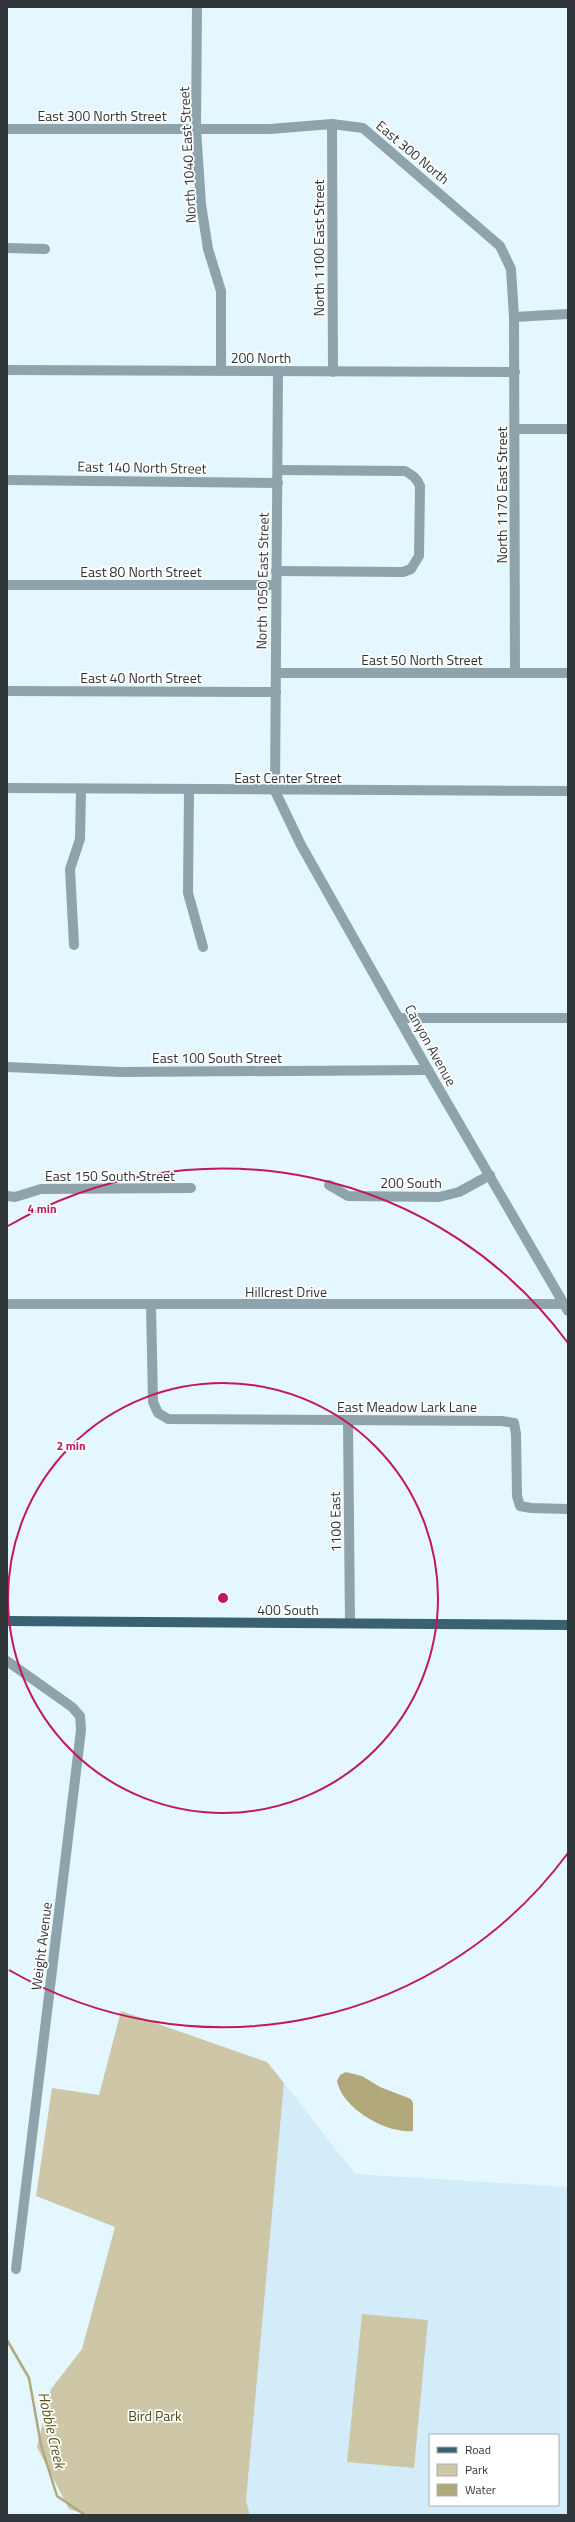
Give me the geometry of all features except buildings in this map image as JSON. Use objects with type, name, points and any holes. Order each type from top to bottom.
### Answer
[{"type":"main road","name":"400 South","points":[[7,1621],[568,1625]]},
{"type":"street","name":"North 1040 East Street","points":[[197,7],[196,129],[201,204],[208,249],[220,291],[221,371]]},
{"type":"street","name":"East 300 North","points":[[300,125],[332,124],[363,128],[493,239],[505,253],[512,274],[514,317]]},
{"type":"street","name":"North 1100 East Street","points":[[332,124],[333,372]]},
{"type":"street","name":"East 300 North Street","points":[[7,129],[270,129],[300,125]]},
{"type":"street","points":[[7,248],[45,249]]},
{"type":"street","points":[[514,317],[568,314]]},
{"type":"street","name":"North 1170 East Street","points":[[514,317],[516,429],[515,673]]},
{"type":"street","name":"200 North","points":[[7,370],[515,372]]},
{"type":"street","name":"North 1050 East Street","points":[[275,790],[275,585],[278,483],[278,371]]},
{"type":"street","points":[[516,429],[568,429]]},
{"type":"street","points":[[276,571],[403,572],[412,569],[419,556],[420,486],[417,479],[405,471],[278,470]]},
{"type":"street","name":"East 140 North Street","points":[[7,480],[278,483]]},
{"type":"street","name":"East 80 North Street","points":[[7,585],[275,585]]},
{"type":"street","name":"East 50 North Street","points":[[276,673],[568,673]]},
{"type":"street","name":"East 40 North Street","points":[[7,691],[276,692]]},
{"type":"street","name":"East Center Street","points":[[7,788],[568,791]]},
{"type":"street","points":[[74,944],[70,869],[80,839],[81,789]]},
{"type":"street","points":[[189,790],[188,893],[203,947]]},
{"type":"street","name":"Canyon Avenue","points":[[275,790],[301,845],[428,1070],[566,1308]]},
{"type":"street","points":[[400,1018],[568,1018]]},
{"type":"street","name":"East 100 South Street","points":[[7,1067],[120,1072],[428,1070]]},
{"type":"street","name":"200 South","points":[[329,1185],[348,1196],[439,1197],[460,1192],[490,1175]]},
{"type":"street","name":"East 150 South Street","points":[[7,1196],[15,1197],[41,1189],[191,1188]]},
{"type":"street","name":"Hillcrest Drive","points":[[7,1304],[566,1308]]},
{"type":"street","name":"East Meadow Lark Lane","points":[[151,1305],[153,1402],[158,1413],[168,1419],[514,1423],[516,1434],[516,1496],[520,1506],[531,1508],[568,1508]]},
{"type":"street","name":"1100 East","points":[[348,1420],[350,1623]]},
{"type":"street","name":"Weight Avenue","points":[[7,1661],[72,1707],[80,1716],[81,1730],[16,2269]]},
{"type":"shaded area","points":[[284,2083],[355,2174],[568,2187],[568,2515],[250,2515],[246,2501]]},
{"type":"green space","name":"Bird Park","points":[[121,2011],[267,2062],[284,2083],[246,2501],[250,2515],[87,2515],[69,2509],[37,2447],[51,2389],[82,2349],[115,2227],[36,2196],[52,2088],[99,2095]]},
{"type":"green space","points":[[362,2314],[428,2320],[414,2468],[347,2462]]},
{"type":"water","points":[[346,2072],[362,2076],[380,2087],[411,2099],[413,2103],[413,2131],[402,2131],[378,2124],[356,2109],[347,2101],[337,2081],[340,2075]]},
{"type":"waterway","name":"Hobble Creek","points":[[7,2340],[29,2378],[41,2445],[57,2496],[85,2515]]}]
